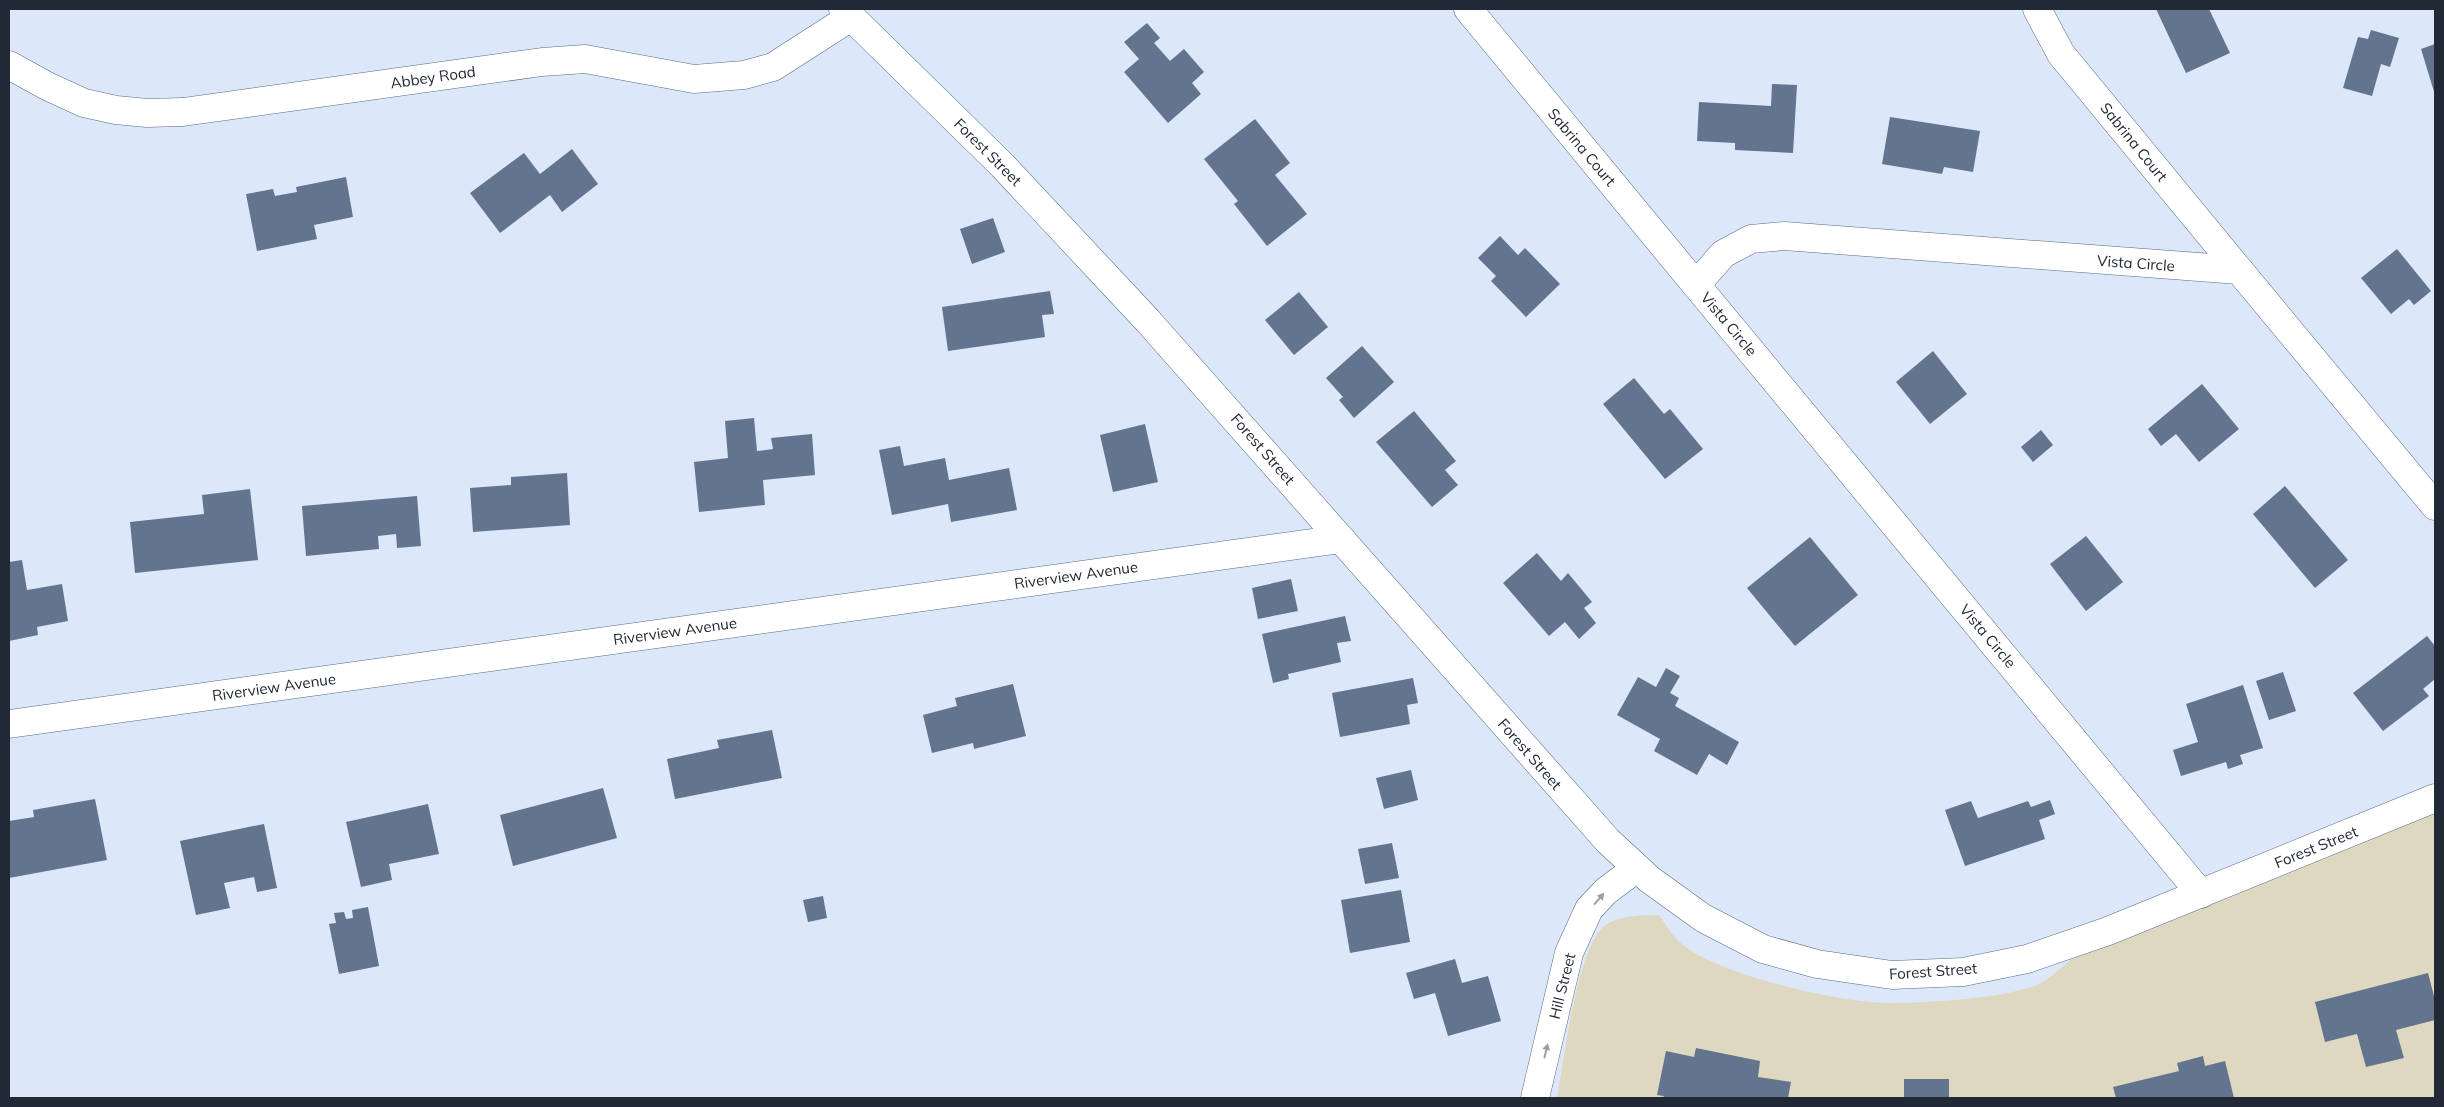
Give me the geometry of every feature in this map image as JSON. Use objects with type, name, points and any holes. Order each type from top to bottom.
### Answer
[{"type":"street","name":"Sabrina Court","points":[[1468,9],[1696,285]]},
{"type":"street","name":"Sabrina Court","points":[[2036,9],[2061,54],[2239,270]]},
{"type":"street","name":"Abbey Road","points":[[9,65],[47,86],[84,103],[116,110],[183,112],[542,62],[585,59],[694,79],[744,75],[773,67],[847,13]]},
{"type":"street","name":"Forest Street","points":[[847,13],[1003,166],[1142,314],[1608,841],[1637,868],[1703,918],[1763,949],[1817,964],[1892,975],[1963,972],[2027,959],[2108,931],[2202,894],[2435,798]]},
{"type":"street","name":"Vista Circle","points":[[2202,894],[1696,285],[1723,254],[1751,240],[1784,236],[2239,270]]},
{"type":"street","points":[[2239,270],[2435,506]]},
{"type":"street","name":"Riverview Avenue","points":[[9,724],[1341,539]]},
{"type":"street","name":"Hill Street","points":[[1535,1098],[1569,953],[1589,909],[1606,891],[1637,868]]},
{"type":"shaded area","points":[[2435,813],[2435,1098],[1557,1098],[1573,1004],[1580,977],[1597,935],[1607,924],[1619,919],[1639,915],[1659,915],[1679,942],[1701,956],[1752,977],[1812,993],[1867,1002],[1889,1003],[1983,997],[2040,984],[2072,959]]},
{"type":"building","points":[[2156,9],[2209,9],[2230,53],[2186,73]]},
{"type":"building","points":[[1147,23],[1160,38],[1154,43],[1170,61],[1184,49],[1204,72],[1192,83],[1201,94],[1168,123],[1124,72],[1139,59],[1124,42]]},
{"type":"building","points":[[2371,30],[2399,38],[2390,67],[2381,64],[2372,96],[2343,88],[2358,37],[2368,39]]},
{"type":"building","points":[[2435,44],[2435,95],[2421,49]]},
{"type":"building","points":[[1772,84],[1797,85],[1793,153],[1735,150],[1735,143],[1697,141],[1699,102],[1771,106]]},
{"type":"building","points":[[1890,117],[1980,131],[1973,172],[1944,167],[1942,174],[1882,164]]},
{"type":"building","points":[[1255,119],[1290,163],[1275,175],[1307,214],[1267,246],[1234,204],[1238,201],[1204,159]]},
{"type":"building","points":[[572,149],[598,184],[562,212],[550,195],[500,233],[470,193],[524,153],[540,174]]},
{"type":"building","points":[[346,177],[353,217],[314,225],[317,239],[257,251],[246,194],[273,189],[275,196],[297,192],[296,187]]},
{"type":"building","points":[[993,218],[1005,252],[972,264],[960,229]]},
{"type":"building","points":[[1500,236],[1518,255],[1525,248],[1560,284],[1526,317],[1491,281],[1496,276],[1478,258]]},
{"type":"building","points":[[2397,249],[2431,291],[2414,305],[2409,299],[2391,314],[2361,278]]},
{"type":"building","points":[[1050,291],[1054,314],[1042,315],[1045,337],[948,351],[942,307]]},
{"type":"building","points":[[1299,292],[1328,327],[1294,355],[1265,320]]},
{"type":"building","points":[[1362,346],[1394,382],[1354,418],[1339,400],[1343,397],[1326,378]]},
{"type":"building","points":[[1933,351],[1967,394],[1930,424],[1896,382]]},
{"type":"building","points":[[1634,378],[1664,414],[1670,409],[1703,449],[1665,479],[1603,404]]},
{"type":"building","points":[[2202,384],[2239,429],[2199,462],[2176,434],[2161,446],[2148,429]]},
{"type":"building","points":[[1414,411],[1456,461],[1445,470],[1458,485],[1432,507],[1376,442]]},
{"type":"building","points":[[754,418],[757,451],[773,449],[771,438],[812,434],[815,475],[763,480],[765,505],[699,512],[694,462],[728,458],[725,421]]},
{"type":"building","points":[[1145,424],[1158,482],[1113,492],[1100,435]]},
{"type":"building","points":[[2041,430],[2053,445],[2033,462],[2021,447]]},
{"type":"building","points":[[900,446],[904,466],[945,458],[949,480],[1009,468],[1017,510],[951,522],[948,504],[892,515],[879,450]]},
{"type":"building","points":[[567,473],[570,525],[473,532],[470,488],[511,485],[511,477]]},
{"type":"building","points":[[2285,486],[2348,560],[2315,588],[2253,514]]},
{"type":"building","points":[[250,489],[258,560],[135,573],[130,522],[204,514],[202,495]]},
{"type":"building","points":[[417,496],[421,546],[397,548],[396,534],[378,536],[379,549],[306,556],[302,506]]},
{"type":"building","points":[[2086,536],[2123,582],[2086,611],[2050,564]]},
{"type":"building","points":[[1810,537],[1858,595],[1795,646],[1747,588]]},
{"type":"building","points":[[1537,553],[1561,581],[1568,573],[1592,602],[1584,608],[1596,623],[1579,639],[1565,622],[1549,636],[1503,583]]},
{"type":"building","points":[[22,560],[27,590],[62,584],[68,621],[37,627],[38,635],[9,641],[9,562]]},
{"type":"building","points":[[1291,579],[1298,611],[1258,619],[1252,588]]},
{"type":"building","points":[[1345,616],[1351,641],[1337,643],[1341,662],[1288,674],[1289,679],[1273,683],[1262,634]]},
{"type":"building","points":[[2427,636],[2435,646],[2435,679],[2423,689],[2429,696],[2383,731],[2353,693]]},
{"type":"building","points":[[1666,668],[1680,676],[1670,693],[1679,698],[1675,706],[1739,742],[1727,765],[1709,754],[1697,775],[1654,751],[1660,739],[1617,715],[1638,677],[1656,687]]},
{"type":"building","points":[[2283,672],[2296,711],[2269,720],[2256,681]]},
{"type":"building","points":[[1413,678],[1418,703],[1407,705],[1410,724],[1340,737],[1332,693]]},
{"type":"building","points":[[1013,684],[1026,736],[974,749],[973,743],[932,753],[923,715],[957,706],[955,698]]},
{"type":"building","points":[[2243,685],[2263,748],[2240,755],[2243,764],[2228,769],[2226,762],[2181,776],[2173,750],[2198,742],[2186,704]]},
{"type":"building","points":[[772,730],[782,778],[675,799],[667,759],[719,748],[717,740]]},
{"type":"building","points":[[1411,770],[1418,800],[1384,809],[1376,778]]},
{"type":"building","points":[[603,788],[617,838],[513,866],[500,815]]},
{"type":"building","points":[[95,799],[107,860],[9,878],[9,821],[34,817],[33,810]]},
{"type":"building","points":[[2050,800],[2055,814],[2039,820],[2045,839],[1965,866],[1945,810],[1971,801],[1978,818],[2028,801],[2031,807]]},
{"type":"building","points":[[428,804],[439,854],[389,864],[392,880],[361,887],[346,822]]},
{"type":"building","points":[[264,824],[277,888],[257,892],[254,877],[224,883],[230,908],[196,915],[180,841]]},
{"type":"building","points":[[1392,843],[1399,878],[1365,884],[1358,849]]},
{"type":"building","points":[[1401,890],[1410,942],[1350,953],[1341,900]]},
{"type":"building","points":[[823,896],[827,918],[808,922],[803,900]]},
{"type":"building","points":[[368,907],[379,966],[339,974],[329,924],[336,923],[334,913],[344,912],[346,919],[353,918],[352,910]]},
{"type":"building","points":[[1455,959],[1462,983],[1488,976],[1501,1021],[1448,1036],[1435,993],[1414,999],[1406,973]]},
{"type":"building","points":[[2428,973],[2435,1000],[2435,1020],[2396,1030],[2404,1058],[2366,1067],[2357,1034],[2325,1042],[2315,1002]]},
{"type":"building","points":[[1696,1048],[1760,1061],[1758,1077],[1791,1082],[1788,1098],[1663,1098],[1664,1096],[1657,1095],[1666,1051],[1694,1057]]},
{"type":"building","points":[[2203,1056],[2205,1066],[2225,1061],[2234,1098],[2116,1098],[2113,1087],[2179,1071],[2177,1063]]},
{"type":"building","points":[[1904,1079],[1949,1079],[1949,1098],[1904,1098]]}]
